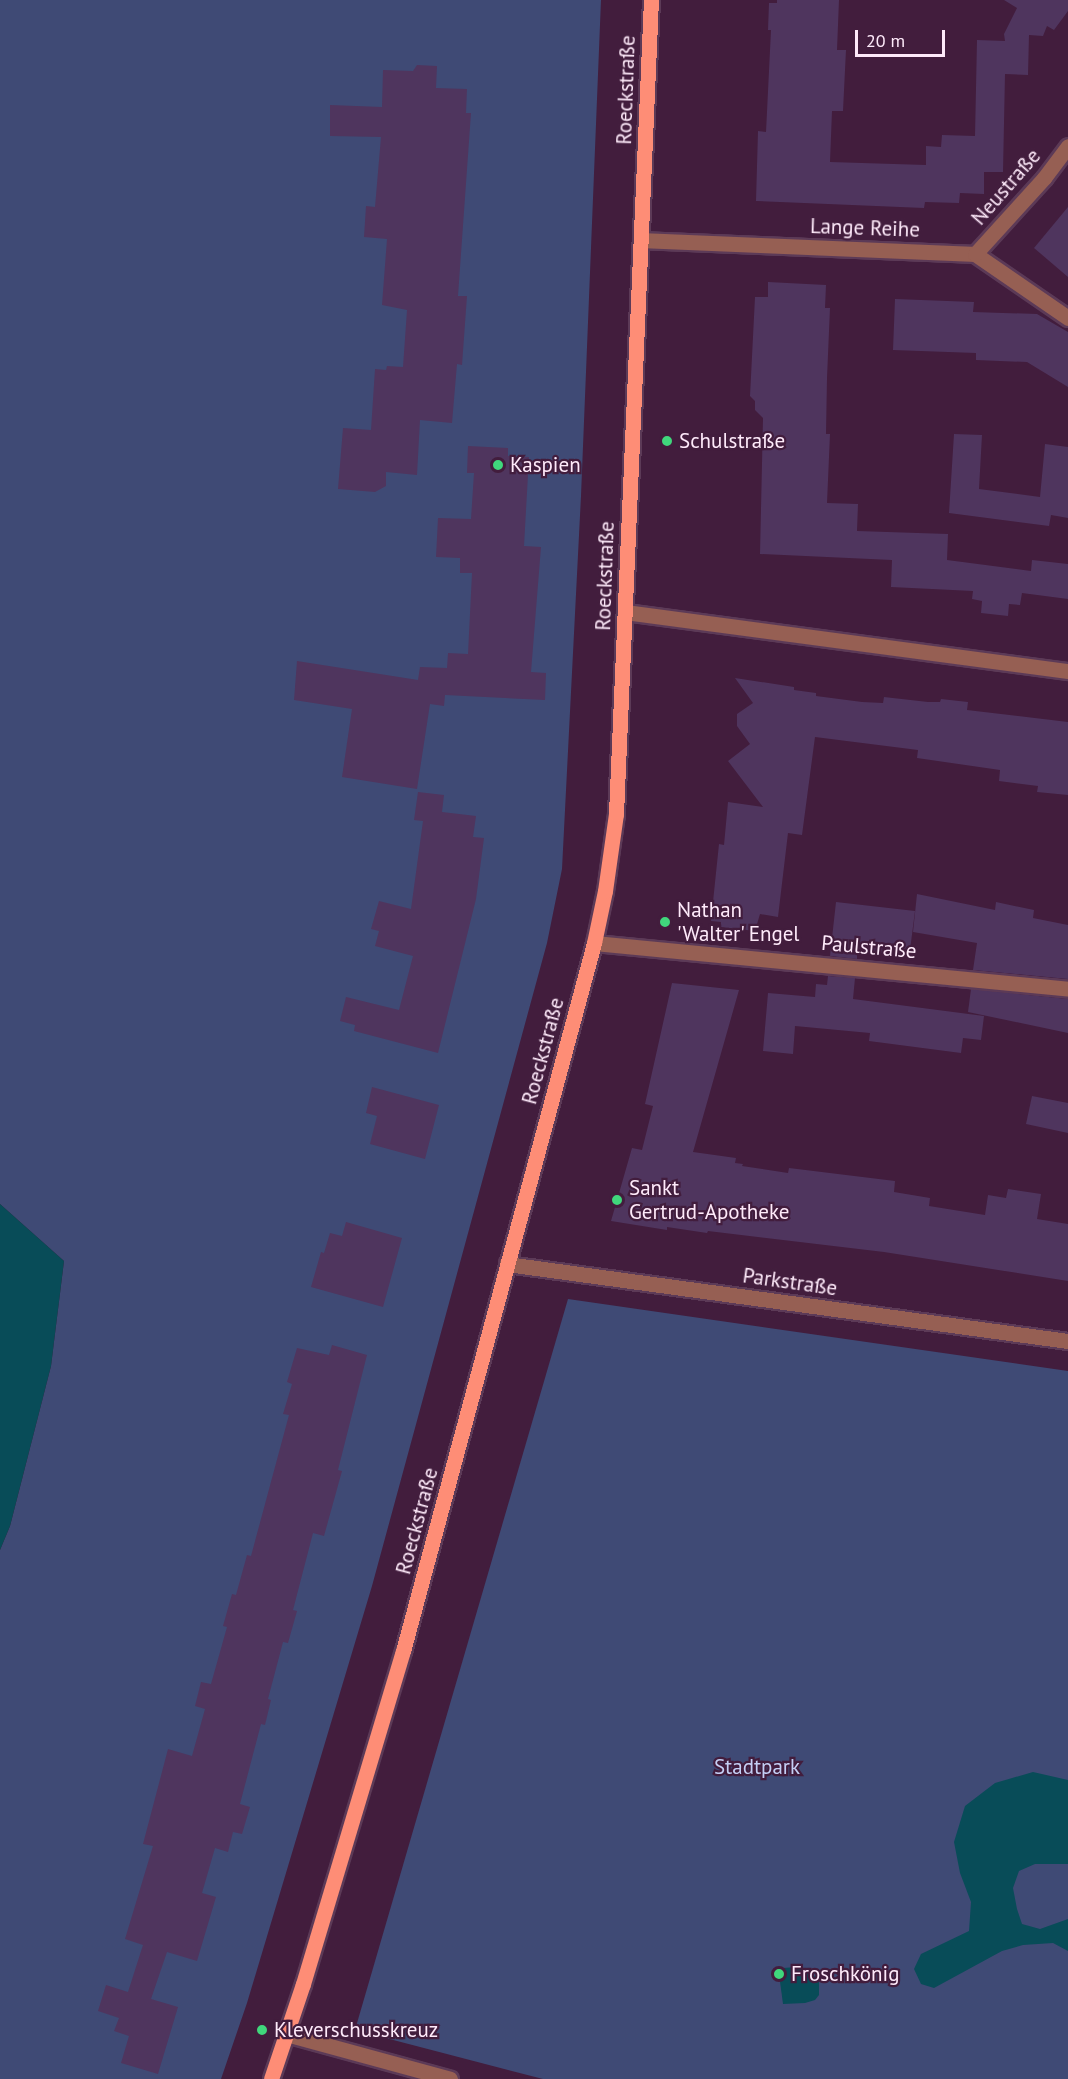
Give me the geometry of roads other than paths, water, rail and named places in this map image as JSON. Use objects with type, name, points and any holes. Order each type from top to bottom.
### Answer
[{"type":"main road","name":"Roeckstraße","points":[[271,2079],[403,1651],[594,943],[605,891],[616,814],[651,0]]},
{"type":"street","name":"Neustraße","points":[[975,254],[1044,178],[1068,146]]},
{"type":"street","name":"Lange Reihe","points":[[641,240],[975,254]]},
{"type":"street","points":[[975,254],[1068,318]]},
{"type":"street","points":[[625,612],[1068,671]]},
{"type":"street","name":"Paulstraße","points":[[594,943],[1068,989]]},
{"type":"street","name":"Parkstraße","points":[[507,1264],[1068,1341]]},
{"type":"street","points":[[286,2034],[450,2079]]},
{"type":"place","name":"Schulstraße","points":[[667,441]]},
{"type":"place","name":"Kaspien","points":[[498,465]]},
{"type":"place","name":"Nathan 'Walter' Engel","points":[[665,922]]},
{"type":"place","name":"Sankt Gertrud-Apotheke","points":[[617,1200]]},
{"type":"place","name":"Froschkönig","points":[[779,1974]]},
{"type":"place","name":"Kleverschusskreuz","points":[[262,2030]]},
{"type":"park label","name":"Stadtpark","points":[[757,1767]]}]
